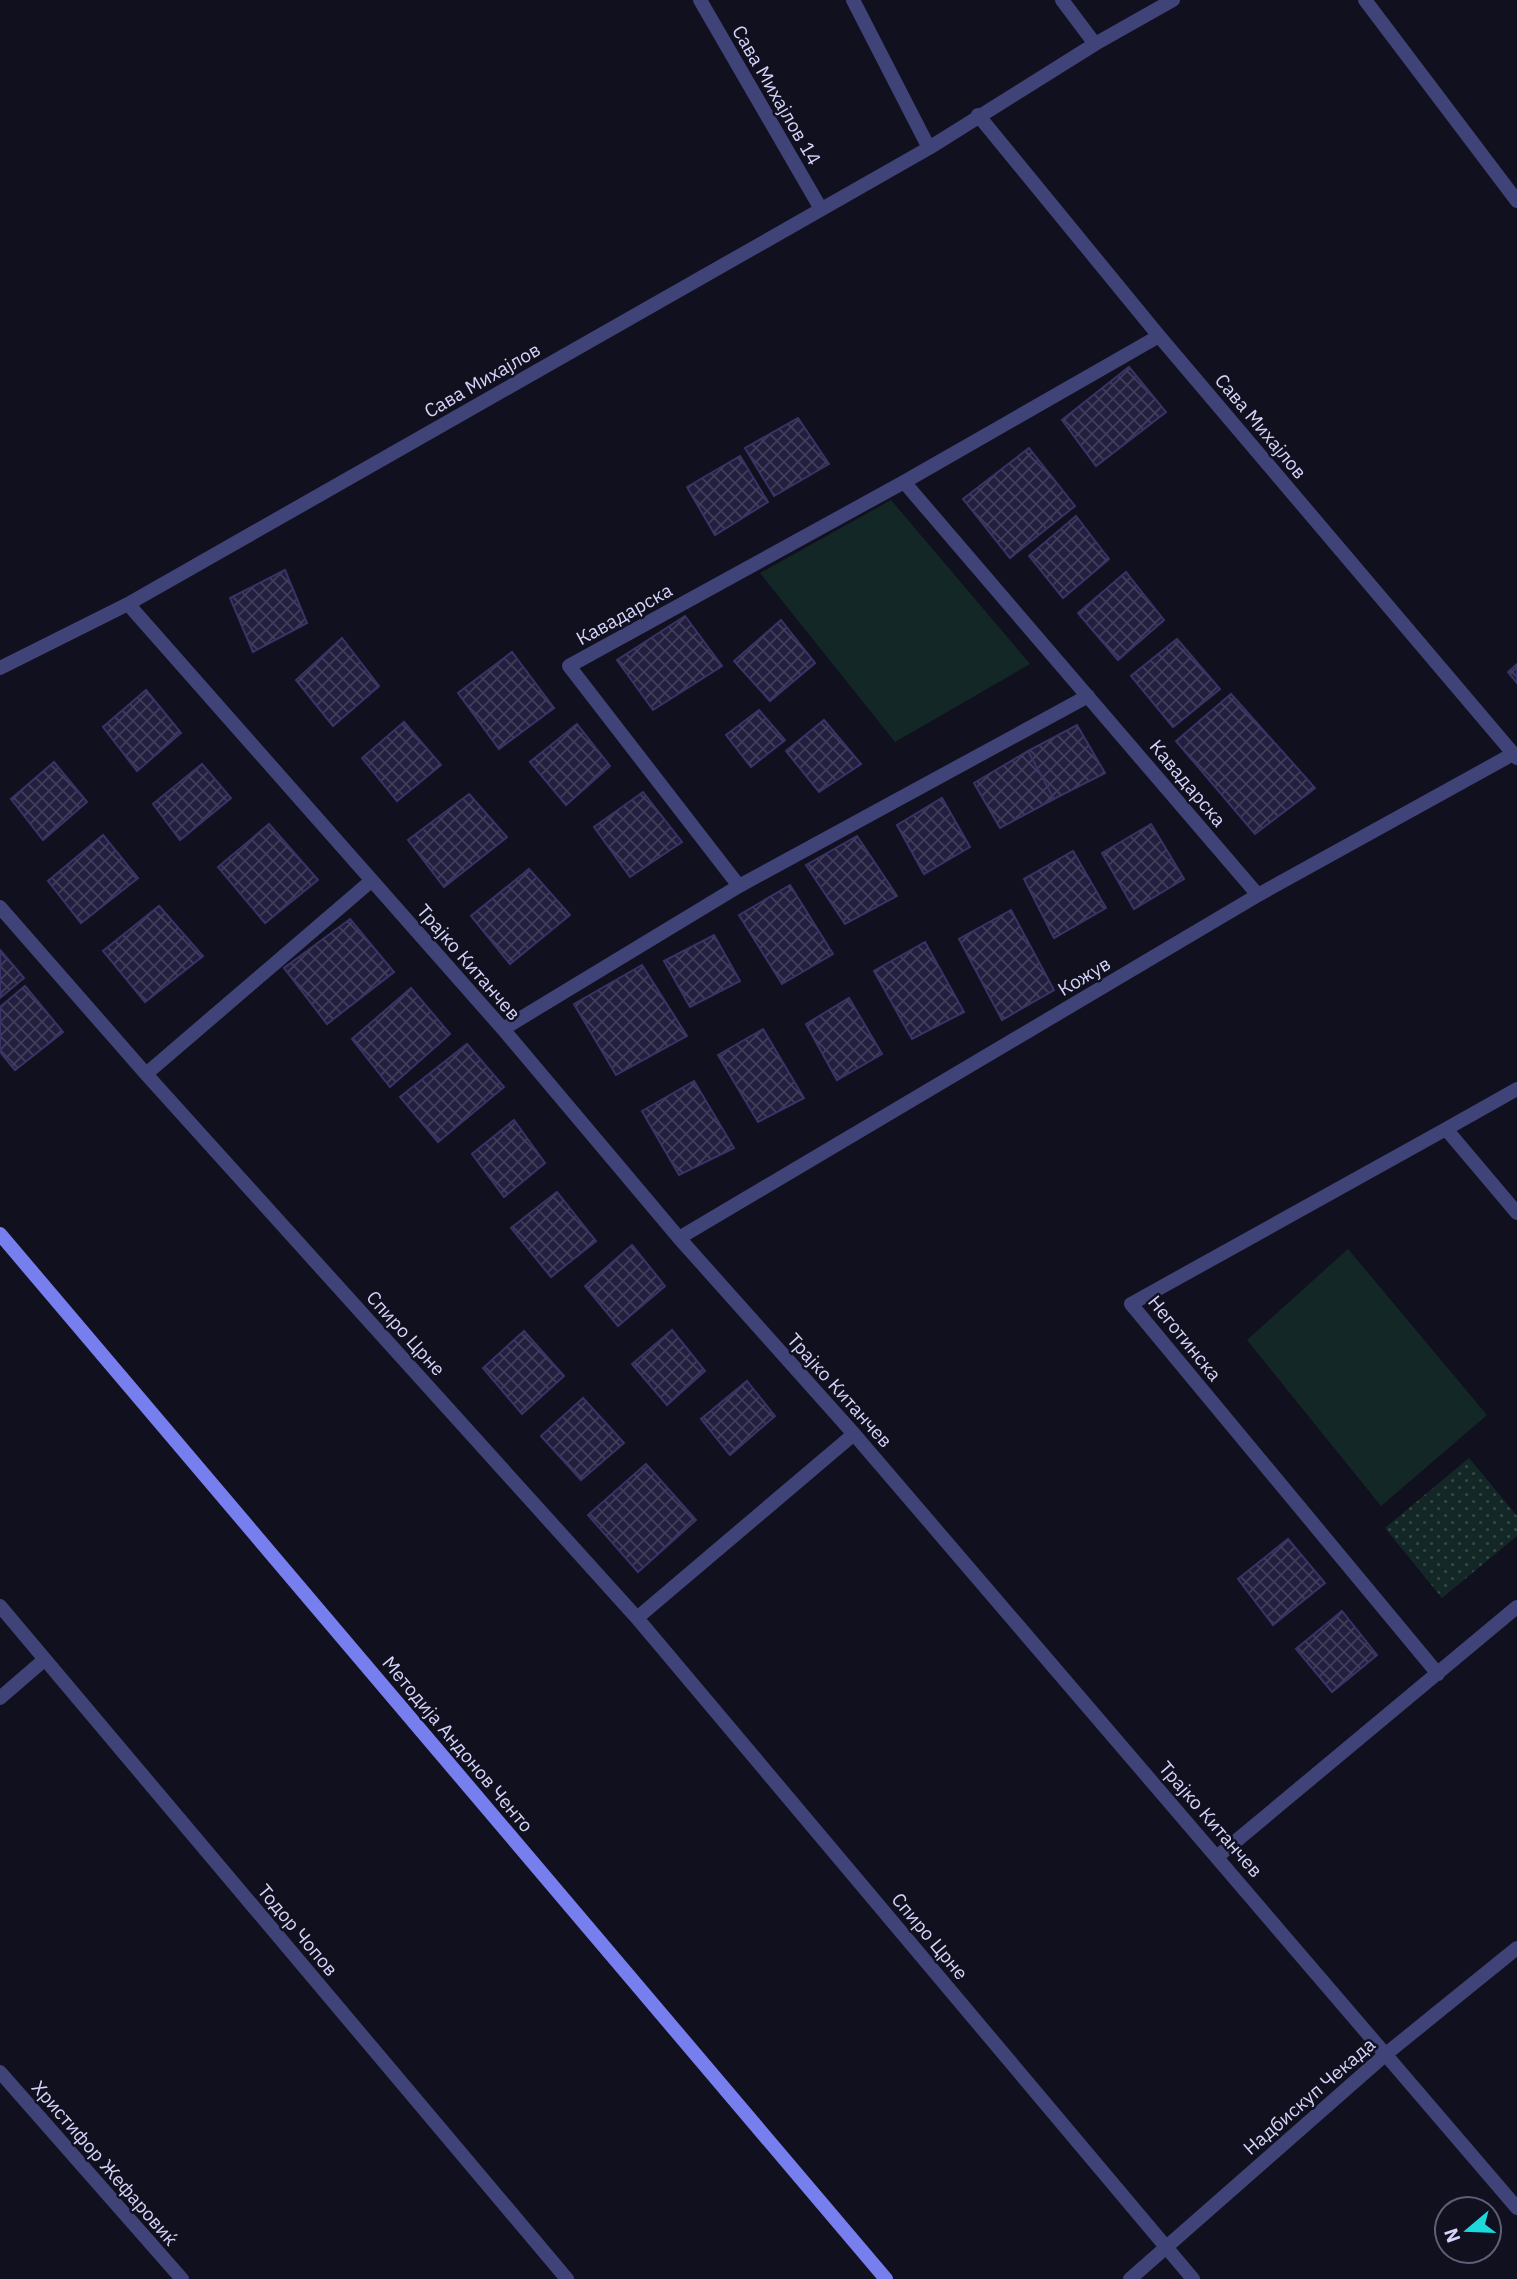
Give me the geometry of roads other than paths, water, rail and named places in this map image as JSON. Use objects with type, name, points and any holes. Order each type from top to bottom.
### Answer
[{"type":"main road","name":"Методија Андонов Ченто","points":[[0,1234],[886,2279]]},
{"type":"street","name":"Сава Михајлов 14","points":[[700,0],[821,209]]},
{"type":"street","points":[[853,0],[929,148]]},
{"type":"street","points":[[1062,0],[1096,44]]},
{"type":"street","name":"Сава Михајлов","points":[[0,668],[128,604],[929,148],[1096,44],[1173,0]]},
{"type":"street","points":[[1366,0],[1517,201]]},
{"type":"street","name":"Сава Михајлов","points":[[978,116],[1159,336],[1515,756]]},
{"type":"street","name":"Кавадарска","points":[[739,886],[569,666],[904,482],[1159,336]]},
{"type":"street","name":"Кавадарска","points":[[904,482],[1258,895]]},
{"type":"street","name":"Трајко Китанчев","points":[[128,604],[503,1029],[679,1238],[854,1434],[1517,2208]]},
{"type":"street","points":[[503,1029],[739,886],[1088,696]]},
{"type":"street","name":"Кожув","points":[[679,1238],[1258,895],[1515,756]]},
{"type":"street","points":[[146,1074],[371,880]]},
{"type":"street","name":"Спиро Црне","points":[[0,907],[146,1074],[637,1619],[1193,2279]]},
{"type":"street","name":"Неготинска","points":[[1438,1674],[1131,1304],[1517,1089]]},
{"type":"street","points":[[1446,1129],[1517,1213]]},
{"type":"street","points":[[637,1619],[854,1434]]},
{"type":"street","name":"Тодор Чопов","points":[[0,1606],[568,2279]]},
{"type":"street","points":[[1218,1856],[1517,1607]]},
{"type":"street","points":[[0,1698],[44,1660]]},
{"type":"street","name":"Надбискуп Чекада","points":[[1130,2279],[1386,2054],[1517,1948]]},
{"type":"street","name":"Христифор Жефаровиќ","points":[[0,2072],[182,2279]]}]
